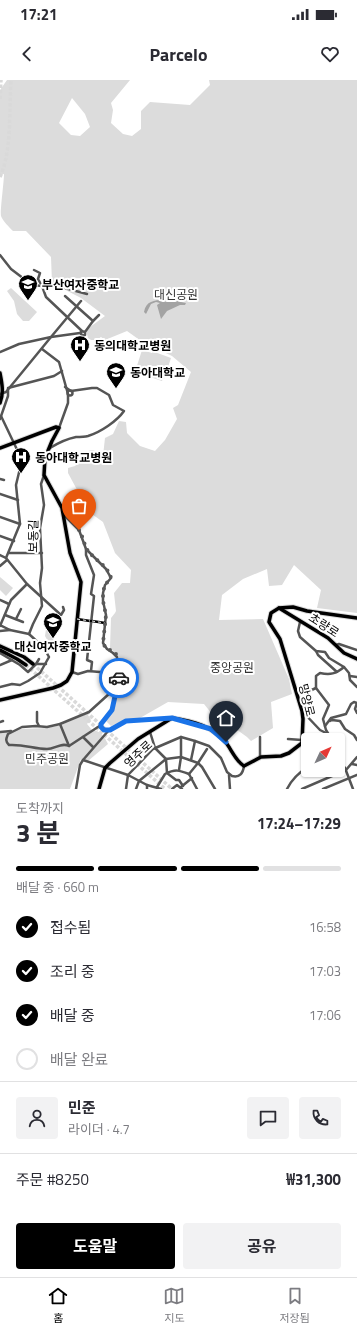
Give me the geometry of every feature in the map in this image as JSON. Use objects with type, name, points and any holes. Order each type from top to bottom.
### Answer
[{"type":"main road","points":[[0,373],[0,403]]},
{"type":"main road","points":[[0,448],[47,430],[56,427],[59,428],[48,449],[44,466],[44,475],[65,516],[70,552],[81,582],[72,672],[67,681],[61,685],[0,700]]},
{"type":"main road","points":[[47,430],[52,434],[52,441]]},
{"type":"main road","points":[[279,608],[293,607],[307,611],[357,618]]},
{"type":"main road","name":"초량로","points":[[279,608],[328,638],[344,653],[357,659]]},
{"type":"main road","name":"망양로","points":[[279,608],[271,613],[269,622],[280,639],[302,711],[302,733]]},
{"type":"main road","points":[[0,648],[26,665]]},
{"type":"main road","points":[[0,648],[24,657],[35,664]]},
{"type":"main road","points":[[99,789],[105,768],[123,751],[172,718],[211,729],[226,742],[244,766],[260,758],[289,754],[298,748],[301,742]]},
{"type":"street","points":[[0,254],[10,269],[32,285],[42,286],[50,284],[87,294]]},
{"type":"street","points":[[34,270],[40,273],[38,279],[46,297],[83,332]]},
{"type":"street","points":[[65,296],[93,321]]},
{"type":"street","points":[[1,394],[8,388],[81,301]]},
{"type":"street","points":[[0,352],[19,344],[83,332],[99,315]]},
{"type":"street","points":[[42,348],[59,362],[68,394],[68,403]]},
{"type":"street","points":[[8,388],[54,376],[62,371]]},
{"type":"street","points":[[66,387],[72,392],[72,395]]},
{"type":"street","points":[[0,566],[7,559],[20,524],[16,485],[22,460],[0,417],[8,396],[8,388]]},
{"type":"street","points":[[48,449],[62,441],[87,436],[98,432],[119,416],[124,410],[113,405],[107,393],[98,388],[70,390]]},
{"type":"street","points":[[68,394],[68,391],[70,390]]},
{"type":"street","points":[[59,428],[68,403],[76,390]]},
{"type":"street","points":[[68,394],[70,396],[72,395]]},
{"type":"street","points":[[119,408],[119,416]]},
{"type":"street","name":"보동길","points":[[29,634],[32,624],[42,606],[40,583],[42,553],[40,528],[44,505],[41,484],[44,475]]},
{"type":"street","points":[[0,479],[4,480]]},
{"type":"street","points":[[0,494],[18,500]]},
{"type":"street","points":[[65,516],[79,530],[86,549],[86,555],[94,575],[91,594],[94,596],[87,660],[92,662],[92,671]]},
{"type":"street","points":[[0,517],[20,524]]},
{"type":"street","points":[[0,536],[14,541]]},
{"type":"street","points":[[12,731],[8,734],[6,739],[6,742],[9,745],[20,744],[49,749],[66,744],[69,746],[101,724],[112,710],[119,679],[119,668],[116,654],[106,649],[103,643],[106,615],[103,592],[105,585],[111,578],[106,568],[86,549]]},
{"type":"street","points":[[9,553],[42,553]]},
{"type":"street","points":[[0,555],[7,559],[27,584],[60,615],[64,610],[64,607]]},
{"type":"street","points":[[0,687],[12,684],[20,685],[40,673],[49,657],[48,653],[29,634],[10,630],[0,625],[9,604],[27,584]]},
{"type":"street","points":[[0,600],[9,604]]},
{"type":"street","points":[[16,619],[21,609]]},
{"type":"street","points":[[5,615],[23,622]]},
{"type":"street","points":[[300,622],[298,631],[300,637],[337,672]]},
{"type":"street","points":[[0,631],[10,630]]},
{"type":"street","points":[[336,645],[339,644],[357,650]]},
{"type":"street","points":[[316,651],[325,652],[329,658],[344,667],[349,673],[350,680],[357,687]]},
{"type":"street","points":[[0,654],[12,660],[28,672],[39,659]]},
{"type":"street","points":[[0,665],[12,660]]},
{"type":"street","points":[[35,664],[46,664]]},
{"type":"street","points":[[328,733],[323,719],[329,705],[316,688],[316,676],[320,673],[331,675],[344,667]]},
{"type":"street","points":[[0,732],[12,731],[22,727],[47,727],[60,724],[89,712],[110,693],[112,672],[92,671],[78,674],[72,672]]},
{"type":"street","points":[[350,676],[357,677]]},
{"type":"street","points":[[296,693],[305,693],[316,688]]},
{"type":"street","points":[[325,726],[331,718],[346,714],[351,704],[354,702],[357,703],[355,708],[357,713]]},
{"type":"street","points":[[302,711],[320,730],[326,733]]},
{"type":"street","points":[[37,712],[37,722],[39,726]]},
{"type":"street","points":[[76,789],[80,765],[93,747],[110,730],[126,721],[172,718]]},
{"type":"street","points":[[303,723],[308,718]]},
{"type":"street","points":[[329,722],[332,720],[340,721],[345,729],[354,735],[357,740]]},
{"type":"street","points":[[60,724],[69,746]]},
{"type":"street","points":[[101,724],[103,730],[110,730]]},
{"type":"street","points":[[150,732],[155,748],[166,759],[167,773],[176,780],[179,780],[182,787]]},
{"type":"street","points":[[83,737],[93,747]]},
{"type":"street","points":[[179,770],[181,757],[181,737],[204,744],[213,750],[221,758],[229,774],[235,777],[243,771],[244,766]]},
{"type":"street","name":"영주로","points":[[126,789],[128,775],[155,748],[181,737]]},
{"type":"street","points":[[260,737],[260,758]]},
{"type":"street","points":[[288,740],[301,740]]},
{"type":"street","points":[[191,760],[195,741]]},
{"type":"street","points":[[189,774],[207,749]]},
{"type":"street","points":[[136,789],[139,781],[166,759],[181,757],[198,763],[215,789]]},
{"type":"street","points":[[302,789],[346,770],[357,757]]},
{"type":"street","points":[[83,760],[128,775],[147,785],[161,789]]},
{"type":"street","points":[[351,764],[357,765]]},
{"type":"street","points":[[345,767],[353,789]]},
{"type":"street","points":[[157,788],[165,774],[179,770],[189,774],[197,789]]},
{"type":"street","points":[[287,789],[292,779],[301,771]]},
{"type":"street","points":[[229,774],[230,789]]},
{"type":"street","points":[[322,789],[357,776]]},
{"type":"street","points":[[182,787],[192,778]]},
{"type":"street","points":[[172,789],[177,785],[182,787]]},
{"type":"green space","points":[[7,80],[130,80],[111,103],[113,110],[111,123],[123,134],[132,136],[141,129],[141,111],[150,102],[190,105],[210,85],[209,80],[357,80],[357,613],[317,608],[321,590],[294,565],[282,585],[269,586],[267,569],[243,579],[222,595],[219,620],[263,619],[289,679],[292,694],[271,702],[273,728],[251,741],[222,719],[212,714],[204,704],[168,702],[140,718],[126,720],[111,726],[105,720],[110,715],[121,672],[119,657],[110,648],[111,618],[116,611],[114,593],[122,583],[130,583],[131,570],[115,553],[103,522],[89,512],[68,473],[68,468],[75,466],[81,460],[82,453],[92,450],[95,451],[97,459],[103,456],[105,438],[113,434],[119,421],[126,422],[127,433],[140,446],[155,451],[165,440],[177,419],[173,408],[178,405],[191,372],[172,356],[141,341],[127,331],[105,340],[101,337],[97,340],[91,340],[88,338],[86,330],[105,316],[81,298],[52,283],[51,257],[26,231],[13,231],[3,220],[1,213],[4,174],[0,175],[0,90]],"holes":[[[72,98],[85,114],[90,127],[80,136],[71,135],[59,123]]]},
{"type":"green space","points":[[11,288],[37,312],[29,321],[23,321],[17,314],[14,301],[7,291]]},
{"type":"green space","points":[[142,350],[152,353],[152,351],[171,358],[162,381],[135,372]]},
{"type":"green space","points":[[0,577],[13,588],[6,596],[0,590]]},
{"type":"green space","points":[[47,623],[54,624],[53,646],[50,645],[45,636]]},
{"type":"green space","name":"민주공원","points":[[87,714],[91,719],[87,724],[92,730],[98,731],[102,734],[108,744],[88,761],[81,759],[70,789],[0,789],[0,733],[20,729],[47,728],[61,725]]},
{"type":"shaded area","points":[[180,299],[181,302],[186,303],[185,305],[180,305],[167,311],[161,319],[157,305],[160,303],[156,302],[151,304],[146,314],[144,312],[147,305],[151,302],[164,300],[166,302],[171,302]]},
{"type":"tunnel","points":[[0,99],[1,80]]},
{"type":"tunnel","points":[[0,177],[4,167],[8,143],[11,80]]},
{"type":"tunnel","points":[[33,664],[172,789]]},
{"type":"tunnel","points":[[26,665],[165,789]]},
{"type":"railway","points":[[77,619],[90,621]]},
{"type":"railway","points":[[92,621],[105,623]]},
{"type":"way so far","points":[[79,530],[82,533],[86,549],[106,568],[111,578],[105,585],[103,592],[106,615],[103,643],[106,649],[116,654],[120,672],[119,678]]},
{"type":"place","name":"부산여자중학교","points":[[28,301]]},
{"type":"place","name":"동의대학교병원","points":[[80,362]]},
{"type":"place","name":"동아대학교","points":[[116,389]]},
{"type":"place","name":"동아대학교병원","points":[[21,474]]},
{"type":"place","name":"대신여자중학교","points":[[53,639]]},
{"type":"route","points":[[119,678],[112,710],[101,724],[103,730],[110,730],[126,721],[172,718],[180,719],[211,729],[226,742]]},
{"type":"park label","name":"대신공원","points":[[176,294]]},
{"type":"park label","name":"중앙공원","points":[[232,667]]}]
